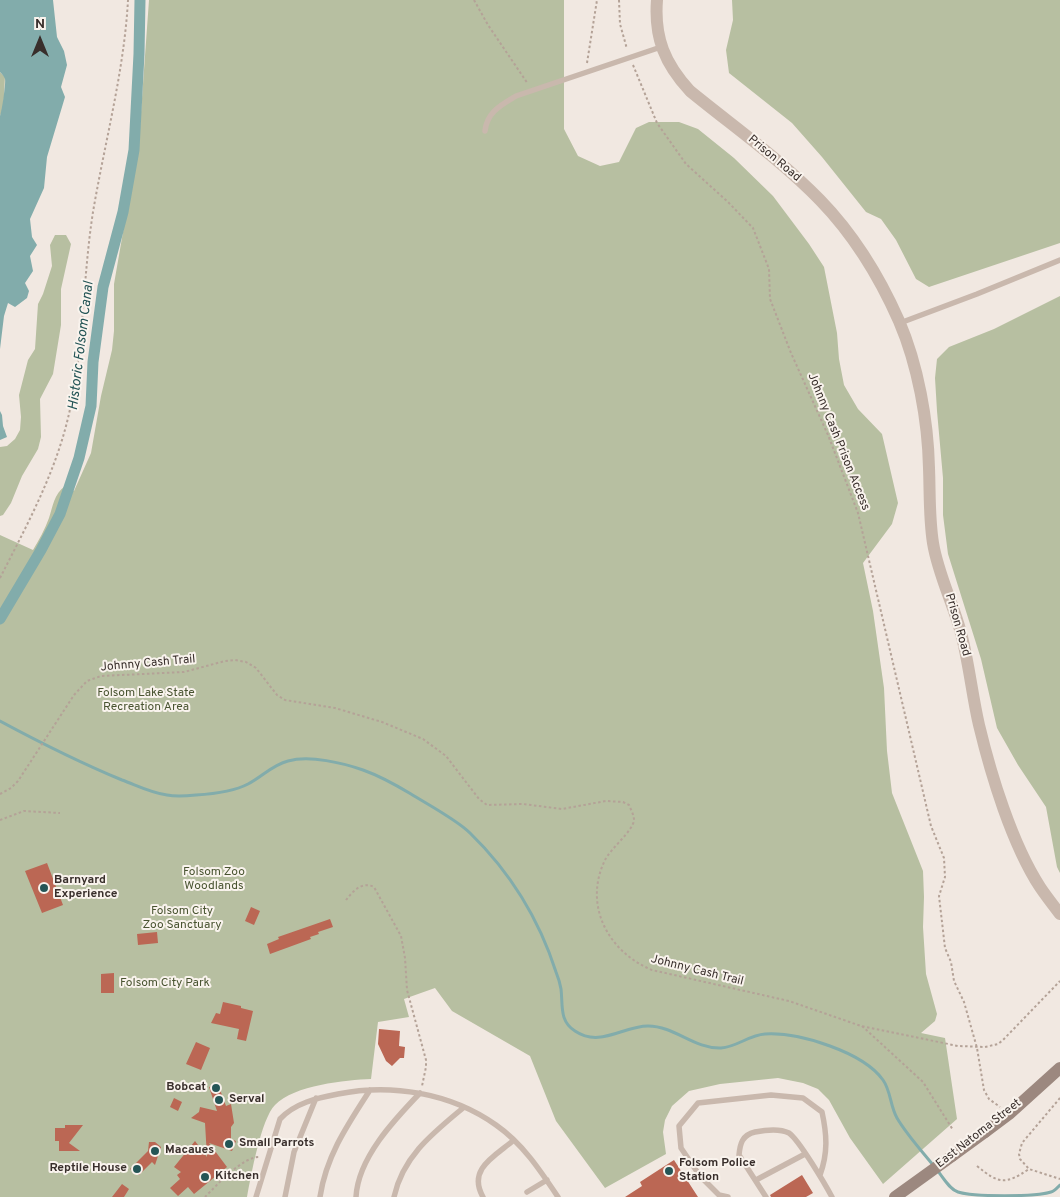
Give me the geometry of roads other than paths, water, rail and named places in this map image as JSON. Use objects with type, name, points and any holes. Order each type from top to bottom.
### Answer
[{"type":"main road","name":"East Natoma Street","points":[[899,1194],[1009,1114],[1060,1068]]},
{"type":"street","name":"Prison Road","points":[[657,0],[657,26],[661,47],[674,72],[690,91],[798,179],[839,222],[872,270],[900,323],[920,393],[926,430],[930,511],[934,545],[960,630],[989,762],[1005,810],[1024,857],[1040,886],[1060,914]]},
{"type":"lane","points":[[485,131],[488,119],[497,107],[516,96],[661,47]]},
{"type":"lane","points":[[900,323],[1060,260]]},
{"type":"lane","points":[[320,1197],[326,1168],[338,1141],[370,1090]]},
{"type":"lane","points":[[256,1197],[280,1119],[287,1111],[316,1098],[370,1090],[420,1093],[446,1100],[496,1125],[528,1155],[558,1197]]},
{"type":"lane","points":[[356,1197],[356,1191],[366,1162],[382,1137],[420,1093]]},
{"type":"lane","points":[[728,1197],[719,1195],[700,1176],[681,1148],[679,1126],[698,1103],[771,1094],[803,1098],[822,1112],[826,1131],[826,1159],[820,1175]]},
{"type":"lane","points":[[284,1197],[294,1152],[316,1098]]},
{"type":"lane","points":[[394,1197],[413,1154],[428,1138],[463,1108]]},
{"type":"lane","points":[[764,1197],[756,1180],[739,1155],[742,1140],[753,1132],[781,1131],[790,1134],[820,1175],[832,1197]]},
{"type":"lane","points":[[484,1197],[479,1189],[478,1182],[481,1168],[514,1140]]},
{"type":"lane","points":[[756,1180],[804,1154]]},
{"type":"lane","points":[[527,1192],[546,1180]]},
{"type":"water","points":[[0,0],[53,0],[57,37],[64,51],[67,65],[61,87],[65,97],[47,157],[44,188],[30,219],[32,237],[37,245],[30,256],[33,271],[25,283],[29,291],[27,298],[15,307],[8,303],[4,316],[0,349],[0,116],[5,79],[0,72]]},
{"type":"water","points":[[0,411],[7,437],[0,440]]},
{"type":"waterway","name":"Historic Folsom Canal","points":[[0,619],[60,514],[79,458],[91,406],[93,362],[103,287],[123,212],[134,150],[140,0]]},
{"type":"waterway","points":[[0,721],[60,752],[107,773],[149,791],[170,796],[209,794],[236,789],[253,781],[277,765],[297,759],[336,762],[382,778],[458,823],[498,863],[521,897],[541,933],[560,982],[564,1018],[575,1031],[584,1036],[602,1037],[648,1026],[658,1027],[711,1047],[727,1047],[754,1036],[765,1034],[795,1036],[829,1046],[861,1061],[874,1070],[883,1080],[888,1089],[897,1118],[933,1165]]},
{"type":"waterway","points":[[937,1170],[946,1183],[958,1192],[965,1194],[990,1196],[1044,1194],[1052,1192],[1060,1185]]},
{"type":"place","name":"Barnyard Experience","points":[[44,888]]},
{"type":"place","name":"Bobcat","points":[[216,1088]]},
{"type":"place","name":"Serval","points":[[219,1100]]},
{"type":"place","name":"Small Parrots","points":[[229,1144]]},
{"type":"place","name":"Macaues","points":[[155,1151]]},
{"type":"place","name":"Reptile House","points":[[137,1169]]},
{"type":"place","name":"Folsom Police Station","points":[[669,1171]]},
{"type":"place","name":"Kitchen","points":[[205,1177]]},
{"type":"park label","name":"Folsom Lake State Recreation Area","points":[[146,701]]},
{"type":"park label","name":"Folsom Zoo Woodlands","points":[[214,880]]},
{"type":"park label","name":"Folsom City Zoo Sanctuary","points":[[182,919]]},
{"type":"park label","name":"Folsom City Park","points":[[165,984]]}]
